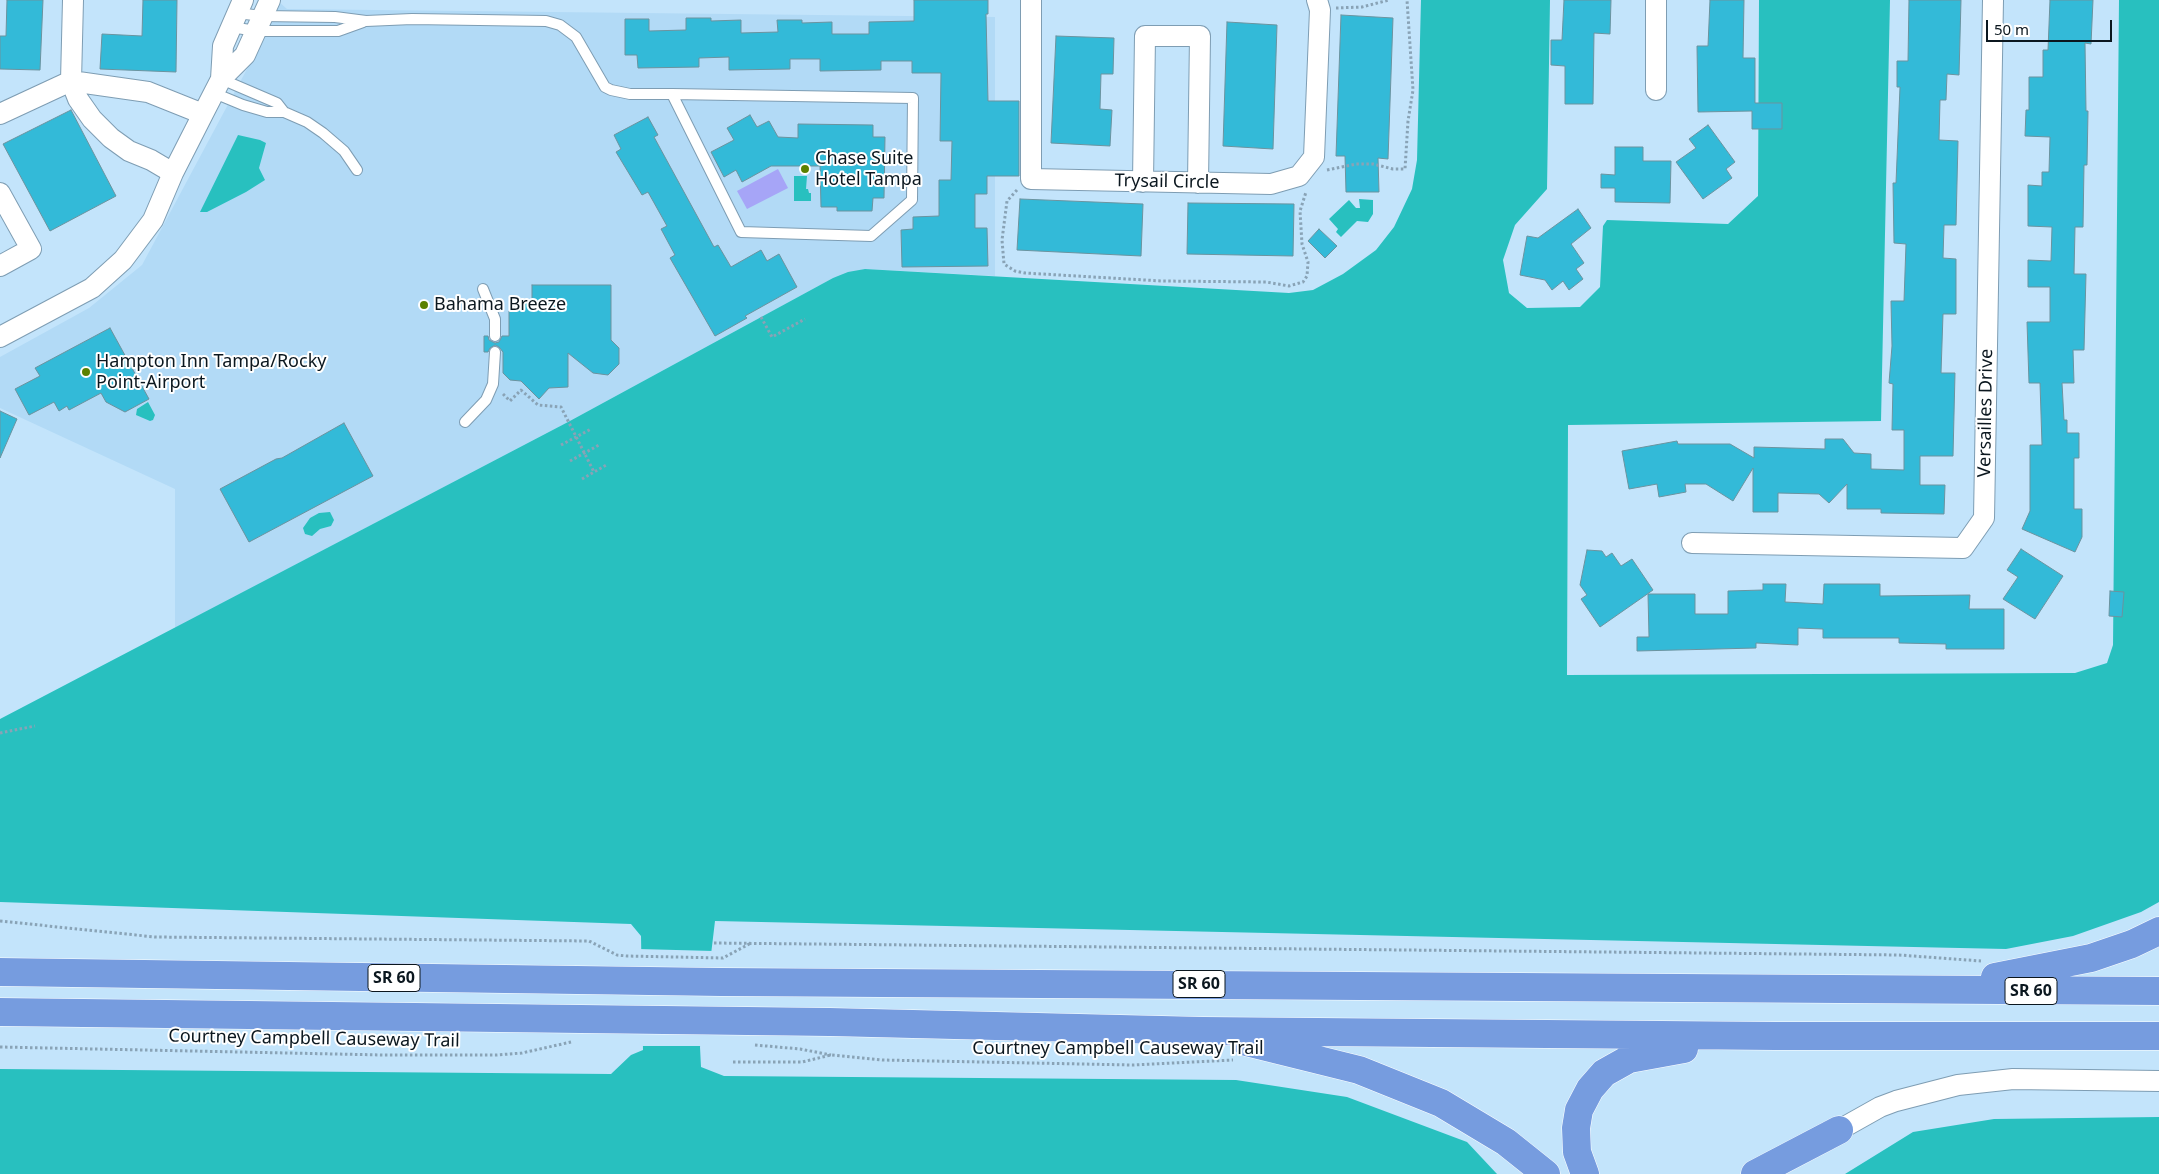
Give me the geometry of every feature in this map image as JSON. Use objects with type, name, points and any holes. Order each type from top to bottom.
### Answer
[{"type":"highway","points":[[1903,988],[2011,975],[2066,964],[2125,947],[2159,931]]},
{"type":"highway","name":"SR 60","points":[[0,972],[160,975],[627,968],[2159,991]]},
{"type":"highway","points":[[0,989],[87,989],[160,975]]},
{"type":"highway","name":"SR 60","points":[[0,1012],[627,1019],[1203,1031],[1776,1036],[2159,1036]]},
{"type":"highway","points":[[1203,1031],[1359,1070],[1441,1103],[1506,1142],[1546,1174]]},
{"type":"highway","points":[[1585,1174],[1577,1152],[1577,1118],[1590,1089],[1604,1073],[1620,1063],[1640,1056],[1776,1036]]},
{"type":"highway","points":[[1755,1174],[1839,1130]]},
{"type":"highway","points":[[1780,1174],[1839,1130]]},
{"type":"street","points":[[72,0],[71,81],[78,99],[92,119],[111,138],[129,151],[151,160],[173,173]]},
{"type":"street","points":[[1031,0],[1031,180]]},
{"type":"street","points":[[1656,0],[1656,90]]},
{"type":"street","name":"Versailles Drive","points":[[1692,543],[1962,548],[1984,518],[1992,0]]},
{"type":"street","name":"Trysail Circle","points":[[1031,180],[1271,184],[1299,176],[1314,157],[1318,5]]},
{"type":"street","points":[[218,86],[223,46],[237,13]]},
{"type":"street","points":[[0,337],[92,288],[123,260],[153,220],[173,173],[218,86],[245,55],[263,16]]},
{"type":"street","points":[[1143,182],[1145,36],[1200,36],[1198,183]]},
{"type":"street","points":[[0,114],[71,81],[148,92],[203,114]]},
{"type":"street","points":[[0,192],[31,249],[0,266]]},
{"type":"street","points":[[1839,1130],[1880,1107],[1958,1085],[2013,1080],[2159,1081]]},
{"type":"lane","points":[[237,13],[263,16],[338,31],[366,20]]},
{"type":"lane","points":[[237,13],[263,16],[335,17],[366,20],[412,18],[546,21],[560,25],[576,37],[605,87],[630,94],[672,94],[913,98],[912,200],[871,236],[741,232],[672,94]]},
{"type":"lane","points":[[218,86],[243,106],[267,112],[284,112],[307,122],[344,151],[357,170]]},
{"type":"lane","points":[[218,86],[277,103],[284,112]]},
{"type":"lane","points":[[483,289],[495,319],[495,336]]},
{"type":"lane","points":[[465,422],[486,400],[493,384],[495,352]]},
{"type":"path","points":[[1318,5],[1362,7],[1389,0]]},
{"type":"path","points":[[1321,174],[1326,170],[1356,164],[1373,164],[1393,169],[1405,169],[1408,121],[1413,90],[1407,0]]},
{"type":"path","points":[[1031,180],[1021,183],[1007,201],[1005,210],[1002,240],[1004,264],[1015,271],[1162,281],[1266,282],[1289,286],[1303,282],[1307,276],[1308,262],[1302,244],[1300,211],[1307,188]]},
{"type":"path","points":[[761,317],[772,336],[805,320]]},
{"type":"path","points":[[493,384],[510,401],[521,390],[538,405],[561,407],[594,472]]},
{"type":"path","points":[[561,445],[591,429]]},
{"type":"path","points":[[570,461],[599,446]]},
{"type":"path","points":[[582,479],[608,464]]},
{"type":"path","points":[[0,733],[35,726]]},
{"type":"path","points":[[0,921],[155,937],[590,942],[617,955],[627,968],[722,970],[752,943]]},
{"type":"path","points":[[714,943],[1899,955],[1970,962],[1986,961]]},
{"type":"path","name":"Courtney Campbell Causeway Trail","points":[[0,1047],[374,1055],[497,1055],[522,1053],[576,1042]]},
{"type":"path","name":"Courtney Campbell Causeway Trail","points":[[753,1044],[800,1049],[831,1056],[883,1060],[1132,1065],[1238,1060]]},
{"type":"path","name":"Courtney Campbell Causeway Trail","points":[[733,1062],[802,1062],[831,1056]]},
{"type":"shaded area","points":[[1421,0],[1550,0],[1547,189],[1515,225],[1503,260],[1509,293],[1527,308],[1580,307],[1600,287],[1603,226],[1607,220],[1728,224],[1758,196],[1759,0],[1890,0],[1881,421],[1568,425],[1567,675],[2075,673],[2107,663],[2113,645],[2119,0],[2159,0],[2159,902],[2141,912],[2073,936],[2006,949],[715,921],[700,1047],[701,1067],[724,1076],[1236,1080],[1347,1097],[1467,1142],[1497,1174],[0,1174],[0,1069],[611,1074],[631,1055],[643,1050],[641,936],[631,924],[0,902],[0,719],[568,422],[833,278],[848,272],[865,269],[1289,293],[1313,290],[1343,274],[1376,250],[1394,227],[1412,189],[1417,160]]},
{"type":"shaded area","points":[[278,1],[287,9],[995,17],[995,276],[865,269],[833,278],[568,422],[175,628],[175,489],[0,408],[0,357],[89,308],[142,265],[262,41]]},
{"type":"shaded area","points":[[238,135],[266,143],[259,168],[265,180],[207,212],[200,212]]},
{"type":"shaded area","points":[[778,169],[788,188],[747,209],[737,191]]},
{"type":"shaded area","points":[[794,176],[807,176],[806,189],[811,193],[811,201],[794,201]]},
{"type":"shaded area","points":[[1359,199],[1373,200],[1373,214],[1368,222],[1357,221],[1341,237],[1336,232],[1338,229],[1329,219],[1349,200],[1356,208],[1360,208]]},
{"type":"shaded area","points":[[148,402],[155,415],[153,420],[150,421],[136,415],[137,409]]},
{"type":"shaded area","points":[[330,512],[334,520],[331,526],[320,529],[312,536],[305,534],[303,528],[310,518],[319,513]]},
{"type":"shaded area","points":[[2159,1117],[2159,1174],[1845,1174],[1913,1132],[1994,1119]]},
{"type":"pier","points":[[638,949],[714,951],[702,1046],[640,1046]]},
{"type":"building","points":[[7,0],[43,0],[40,70],[0,69],[0,36],[6,36]]},
{"type":"building","points":[[143,0],[177,0],[176,72],[100,69],[102,34],[142,36]]},
{"type":"building","points":[[914,0],[988,0],[988,14],[986,14],[988,101],[1019,101],[1019,176],[987,176],[987,194],[975,194],[975,228],[987,228],[988,266],[902,267],[901,230],[913,229],[913,217],[939,216],[939,180],[951,180],[952,141],[940,141],[941,73],[912,73],[912,61],[881,61],[881,70],[820,71],[820,59],[790,59],[790,69],[729,70],[729,57],[699,58],[699,67],[638,68],[637,55],[625,55],[625,19],[649,19],[649,31],[686,30],[686,18],[711,18],[711,21],[741,20],[741,33],[778,32],[777,20],[802,20],[802,23],[832,22],[832,34],[869,34],[869,22],[914,21]]},
{"type":"building","points":[[1564,0],[1611,0],[1610,34],[1594,33],[1593,104],[1565,104],[1565,66],[1551,65],[1551,40],[1562,40]]},
{"type":"building","points":[[1710,0],[1744,0],[1743,58],[1755,58],[1755,103],[1782,103],[1782,129],[1752,129],[1752,111],[1698,112],[1697,46],[1708,46]]},
{"type":"building","points":[[1909,0],[1961,0],[1959,75],[1947,74],[1946,100],[1940,100],[1939,140],[1958,141],[1956,225],[1944,225],[1943,258],[1956,259],[1956,314],[1943,314],[1941,373],[1955,373],[1953,456],[1920,456],[1920,485],[1945,485],[1944,514],[1881,513],[1881,509],[1847,509],[1847,484],[1829,503],[1819,494],[1778,493],[1778,512],[1753,512],[1753,468],[1733,501],[1706,484],[1685,484],[1686,492],[1659,497],[1657,484],[1629,489],[1622,451],[1677,441],[1678,444],[1730,444],[1754,458],[1754,447],[1825,449],[1825,439],[1843,439],[1854,453],[1871,454],[1871,469],[1904,470],[1904,430],[1892,430],[1893,384],[1889,383],[1892,346],[1891,301],[1904,301],[1906,244],[1894,243],[1893,183],[1896,183],[1900,87],[1897,87],[1897,61],[1908,61]]},
{"type":"building","points":[[2050,0],[2093,0],[2091,44],[2085,43],[2086,111],[2088,111],[2087,165],[2084,165],[2083,227],[2075,227],[2074,274],[2086,274],[2084,350],[2073,350],[2074,383],[2062,383],[2064,420],[2067,420],[2067,433],[2079,433],[2079,458],[2074,458],[2074,509],[2082,509],[2082,537],[2075,552],[2022,529],[2030,511],[2030,445],[2042,445],[2040,383],[2029,383],[2027,322],[2050,322],[2050,287],[2028,287],[2028,260],[2051,261],[2052,227],[2028,226],[2028,185],[2042,186],[2042,172],[2049,172],[2050,137],[2025,136],[2026,110],[2029,110],[2029,77],[2043,77],[2043,50],[2048,50]]},
{"type":"building","points":[[1341,15],[1393,18],[1388,159],[1378,158],[1379,192],[1346,192],[1345,156],[1336,156]]},
{"type":"building","points":[[1227,22],[1277,25],[1273,149],[1223,146]]},
{"type":"building","points":[[1056,36],[1114,38],[1113,74],[1101,74],[1100,109],[1112,110],[1110,146],[1051,143]]},
{"type":"building","points":[[71,110],[116,196],[50,231],[3,144]]},
{"type":"building","points":[[750,115],[757,127],[769,121],[778,137],[798,138],[798,124],[873,125],[873,137],[885,137],[884,198],[873,198],[872,211],[837,211],[837,207],[821,207],[820,166],[771,166],[742,182],[736,170],[724,177],[711,152],[734,140],[727,128]]},
{"type":"building","points":[[648,117],[658,135],[654,137],[714,247],[718,245],[731,267],[761,250],[767,261],[779,254],[797,287],[745,316],[747,318],[715,336],[670,258],[675,255],[661,229],[667,226],[648,192],[642,195],[616,152],[621,149],[614,135]]},
{"type":"building","points":[[1708,125],[1735,162],[1726,169],[1732,178],[1703,199],[1676,162],[1696,148],[1689,139]]},
{"type":"building","points":[[1615,147],[1643,147],[1643,161],[1671,161],[1670,203],[1615,202],[1615,188],[1601,188],[1601,174],[1615,175]]},
{"type":"building","points":[[1020,199],[1143,204],[1141,256],[1017,250]]},
{"type":"building","points":[[1188,203],[1294,204],[1293,256],[1187,254]]},
{"type":"building","points":[[1578,209],[1591,228],[1571,244],[1584,263],[1576,269],[1583,279],[1569,290],[1563,281],[1552,290],[1545,280],[1520,275],[1527,236],[1538,238]]},
{"type":"building","points":[[1319,229],[1337,246],[1325,258],[1308,241]]},
{"type":"building","name":"Bahama Breeze","points":[[532,285],[611,285],[611,340],[619,348],[619,364],[608,375],[593,373],[568,353],[568,387],[549,388],[539,399],[521,381],[510,380],[503,373],[503,352],[499,347],[495,345],[488,352],[484,352],[484,336],[488,336],[489,340],[495,343],[499,342],[502,336],[509,336],[509,311],[522,300],[532,301]]},
{"type":"building","name":"Hampton Inn Tampa/Rocky Point-Airport","points":[[110,328],[149,399],[125,412],[106,402],[101,393],[69,410],[67,406],[59,411],[54,402],[29,415],[15,389],[40,376],[35,368]]},
{"type":"building","points":[[0,411],[17,419],[0,458]]},
{"type":"building","points":[[344,423],[373,476],[249,542],[220,489],[276,459],[282,458]]},
{"type":"building","points":[[2021,549],[2063,576],[2035,619],[2003,599],[2018,577],[2007,570]]},
{"type":"building","points":[[1587,550],[1602,551],[1606,557],[1612,553],[1621,566],[1632,559],[1653,590],[1600,627],[1581,599],[1587,595],[1580,585]]},
{"type":"building","points":[[1763,584],[1786,584],[1785,602],[1823,604],[1824,584],[1880,584],[1880,596],[1970,595],[1969,609],[2004,609],[2004,649],[1946,649],[1946,644],[1899,643],[1899,638],[1823,638],[1823,629],[1798,628],[1798,645],[1756,643],[1756,648],[1637,651],[1637,637],[1649,637],[1648,594],[1695,594],[1695,614],[1728,614],[1728,591],[1763,590]]},
{"type":"building","points":[[2110,591],[2124,592],[2122,617],[2109,616]]},
{"type":"place","name":"Chase Suite Hotel Tampa","points":[[805,169]]},
{"type":"place","name":"Bahama Breeze","points":[[424,305]]},
{"type":"place","name":"Hampton Inn Tampa/Rocky Point-Airport","points":[[86,372]]}]
